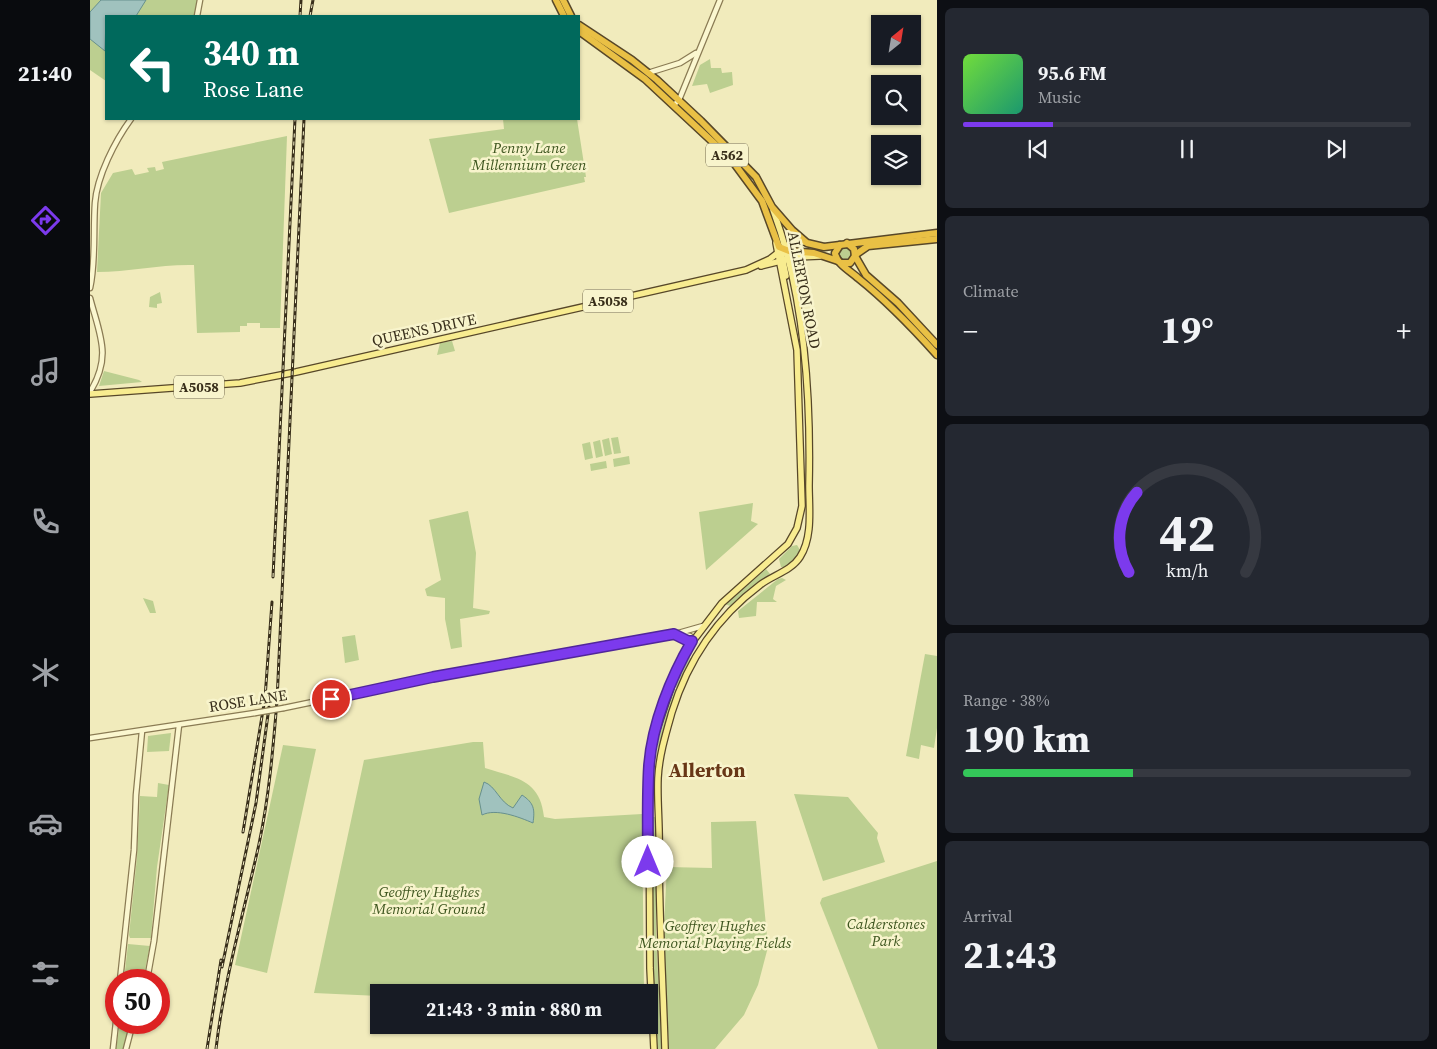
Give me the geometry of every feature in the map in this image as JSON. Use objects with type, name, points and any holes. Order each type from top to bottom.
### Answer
[{"type":"highway","points":[[556,0],[564,15]]},
{"type":"highway","points":[[563,0],[570,15]]},
{"type":"highway","name":"A562","points":[[580,26],[652,77]]},
{"type":"highway","name":"A562","points":[[580,32],[652,77]]},
{"type":"highway","name":"ALLERTON ROAD","points":[[652,77],[756,177],[772,207]]},
{"type":"highway","name":"ALLERTON ROAD","points":[[652,77],[748,180],[765,208],[776,243],[783,250]]},
{"type":"highway","name":"A562","points":[[772,207],[807,243]]},
{"type":"highway","points":[[807,243],[824,247],[937,233]]},
{"type":"highway","points":[[840,262],[850,263],[855,255],[868,246],[937,240]]},
{"type":"highway","points":[[843,244],[854,249],[855,255],[866,275],[898,303],[937,345]]},
{"type":"highway","points":[[843,244],[835,253],[840,262],[904,318],[937,354]]},
{"type":"highway","name":"QUEENS DRIVE","points":[[783,250],[806,252],[840,262]]},
{"type":"main road","name":"ALLERTON ROAD","points":[[703,626],[737,589],[781,552],[797,528],[802,506],[802,456],[797,350],[788,298],[781,272],[783,250],[772,207]]},
{"type":"main road","name":"QUEENS DRIVE","points":[[758,266],[796,240],[807,243]]},
{"type":"main road","name":"ALLERTON ROAD","points":[[659,806],[659,770],[664,742],[683,682],[698,653],[713,629],[732,607],[761,584],[795,562],[804,550],[807,538],[810,465],[804,345],[783,260],[783,250]]},
{"type":"main road","name":"QUEENS DRIVE","points":[[90,393],[240,383],[471,333],[758,266],[766,266],[783,260],[822,256]]},
{"type":"main road","points":[[783,260],[788,298]]},
{"type":"main road","points":[[766,266],[776,268],[781,272]]},
{"type":"main road","points":[[654,1049],[650,968],[649,764],[655,735],[675,675],[692,641],[703,626]]},
{"type":"main road","points":[[648,805],[659,806],[661,961],[665,1049]]},
{"type":"street","points":[[197,15],[200,0]]},
{"type":"street","points":[[677,103],[720,0]]},
{"type":"street","points":[[652,77],[696,54]]},
{"type":"street","points":[[90,288],[93,274],[97,192],[118,138],[130,120]]},
{"type":"street","points":[[90,298],[104,347],[102,368],[90,393]]},
{"type":"street","name":"ROSE LANE","points":[[90,738],[284,708],[433,677],[674,634],[703,626]]},
{"type":"street","points":[[674,634],[692,641]]},
{"type":"street","points":[[149,969],[154,942],[162,856],[179,725]]},
{"type":"street","points":[[121,969],[134,850],[136,795],[142,731]]},
{"type":"street","points":[[113,1049],[115,1034]]},
{"type":"street","points":[[126,1049],[130,1034]]},
{"type":"green space","points":[[90,0],[200,0],[197,15],[105,15],[105,80],[90,70]]},
{"type":"green space","points":[[710,59],[711,68],[721,68],[722,73],[732,72],[733,85],[710,93],[707,84],[692,86],[700,65]]},
{"type":"green space","name":"Penny Lane Millennium Green","points":[[503,120],[577,120],[586,177],[584,177],[585,182],[449,213],[429,139],[504,129]]},
{"type":"green space","points":[[287,136],[280,328],[260,328],[260,323],[247,323],[247,326],[240,326],[240,332],[197,333],[194,265],[97,272],[101,193],[113,173],[132,169],[135,175],[149,172],[147,168],[155,167],[156,171],[164,169],[162,162]]},
{"type":"green space","points":[[846,246],[851,249],[853,254],[849,261],[839,260],[837,251]]},
{"type":"green space","points":[[160,292],[162,303],[157,304],[157,308],[149,307],[150,297]]},
{"type":"green space","points":[[452,341],[455,351],[437,355],[440,343]]},
{"type":"green space","points":[[104,371],[139,380],[142,382],[99,386]]},
{"type":"green space","points":[[618,437],[621,453],[614,454],[611,438]]},
{"type":"green space","points":[[609,438],[612,454],[605,456],[602,440]]},
{"type":"green space","points":[[600,440],[603,456],[596,458],[593,442]]},
{"type":"green space","points":[[590,442],[593,458],[585,460],[582,444]]},
{"type":"green space","points":[[629,456],[630,464],[614,467],[613,459]]},
{"type":"green space","points":[[606,461],[607,468],[591,471],[590,464]]},
{"type":"green space","points":[[753,503],[751,521],[758,524],[706,570],[699,512]]},
{"type":"green space","points":[[468,511],[476,553],[473,608],[490,611],[489,614],[460,619],[462,647],[451,649],[445,619],[445,598],[427,596],[425,589],[441,580],[429,520]]},
{"type":"green space","points":[[797,545],[800,550],[796,558],[785,567],[781,567],[779,559],[792,546]]},
{"type":"green space","points":[[766,569],[770,574],[730,606],[725,604]]},
{"type":"green space","points":[[778,579],[786,580],[776,586],[773,599],[777,602],[757,602],[756,616],[739,618],[738,611]]},
{"type":"green space","points":[[143,598],[153,601],[156,613],[150,613]]},
{"type":"green space","points":[[355,635],[359,660],[345,663],[342,637]]},
{"type":"green space","points":[[925,654],[937,656],[937,728],[934,748],[921,745],[919,759],[906,756]]},
{"type":"green space","points":[[688,656],[692,659],[679,689],[673,686]]},
{"type":"green space","points":[[672,688],[678,690],[658,749],[653,786],[659,734]]},
{"type":"green space","points":[[171,733],[169,751],[147,752],[148,736]]},
{"type":"green space","name":"Geoffrey Hughes Memorial Ground","points":[[483,742],[485,768],[516,778],[532,787],[542,804],[544,817],[555,819],[642,814],[644,984],[370,984],[370,996],[314,993],[364,760]]},
{"type":"green space","points":[[283,745],[316,749],[267,973],[235,965]]},
{"type":"green space","points":[[158,783],[169,785],[157,867],[151,938],[130,938],[140,796],[157,797]]},
{"type":"green space","points":[[794,794],[848,797],[878,833],[877,838],[885,862],[823,881]]},
{"type":"green space","points":[[652,817],[656,817],[656,934],[662,1049],[656,1049],[655,1034],[658,1034],[658,984],[652,984]]},
{"type":"green space","name":"Geoffrey Hughes Memorial Playing Fields","points":[[756,821],[768,947],[758,985],[744,1015],[715,1049],[669,1049],[663,944],[667,867],[712,868],[711,822]]},
{"type":"green space","name":"Calderstones Park","points":[[937,861],[937,1049],[878,1049],[820,903],[822,898]]},
{"type":"green space","points":[[128,944],[150,946],[145,969],[125,969]]},
{"type":"green space","points":[[118,1034],[127,1034],[123,1049],[116,1049]]},
{"type":"water","points":[[101,0],[146,0],[137,15],[105,15],[105,51],[90,39],[90,12]]},
{"type":"water","points":[[484,782],[492,787],[504,802],[513,808],[522,795],[526,798],[533,807],[533,823],[501,813],[494,812],[482,815],[479,799]]},
{"type":"railway","points":[[300,15],[301,0]]},
{"type":"railway","points":[[310,15],[313,0]]},
{"type":"railway","points":[[273,577],[295,120]]},
{"type":"railway","points":[[216,1049],[229,971],[262,826],[274,737],[304,120]]},
{"type":"railway","points":[[243,832],[265,698],[272,602]]},
{"type":"railway","points":[[222,967],[256,803],[269,707]]},
{"type":"railway","points":[[207,1049],[221,960]]},
{"type":"district","name":"Allerton","points":[[707,770]]},
{"type":"route","points":[[331,699],[433,677],[674,634],[692,641],[675,675],[663,707],[649,764],[648,862]]}]
